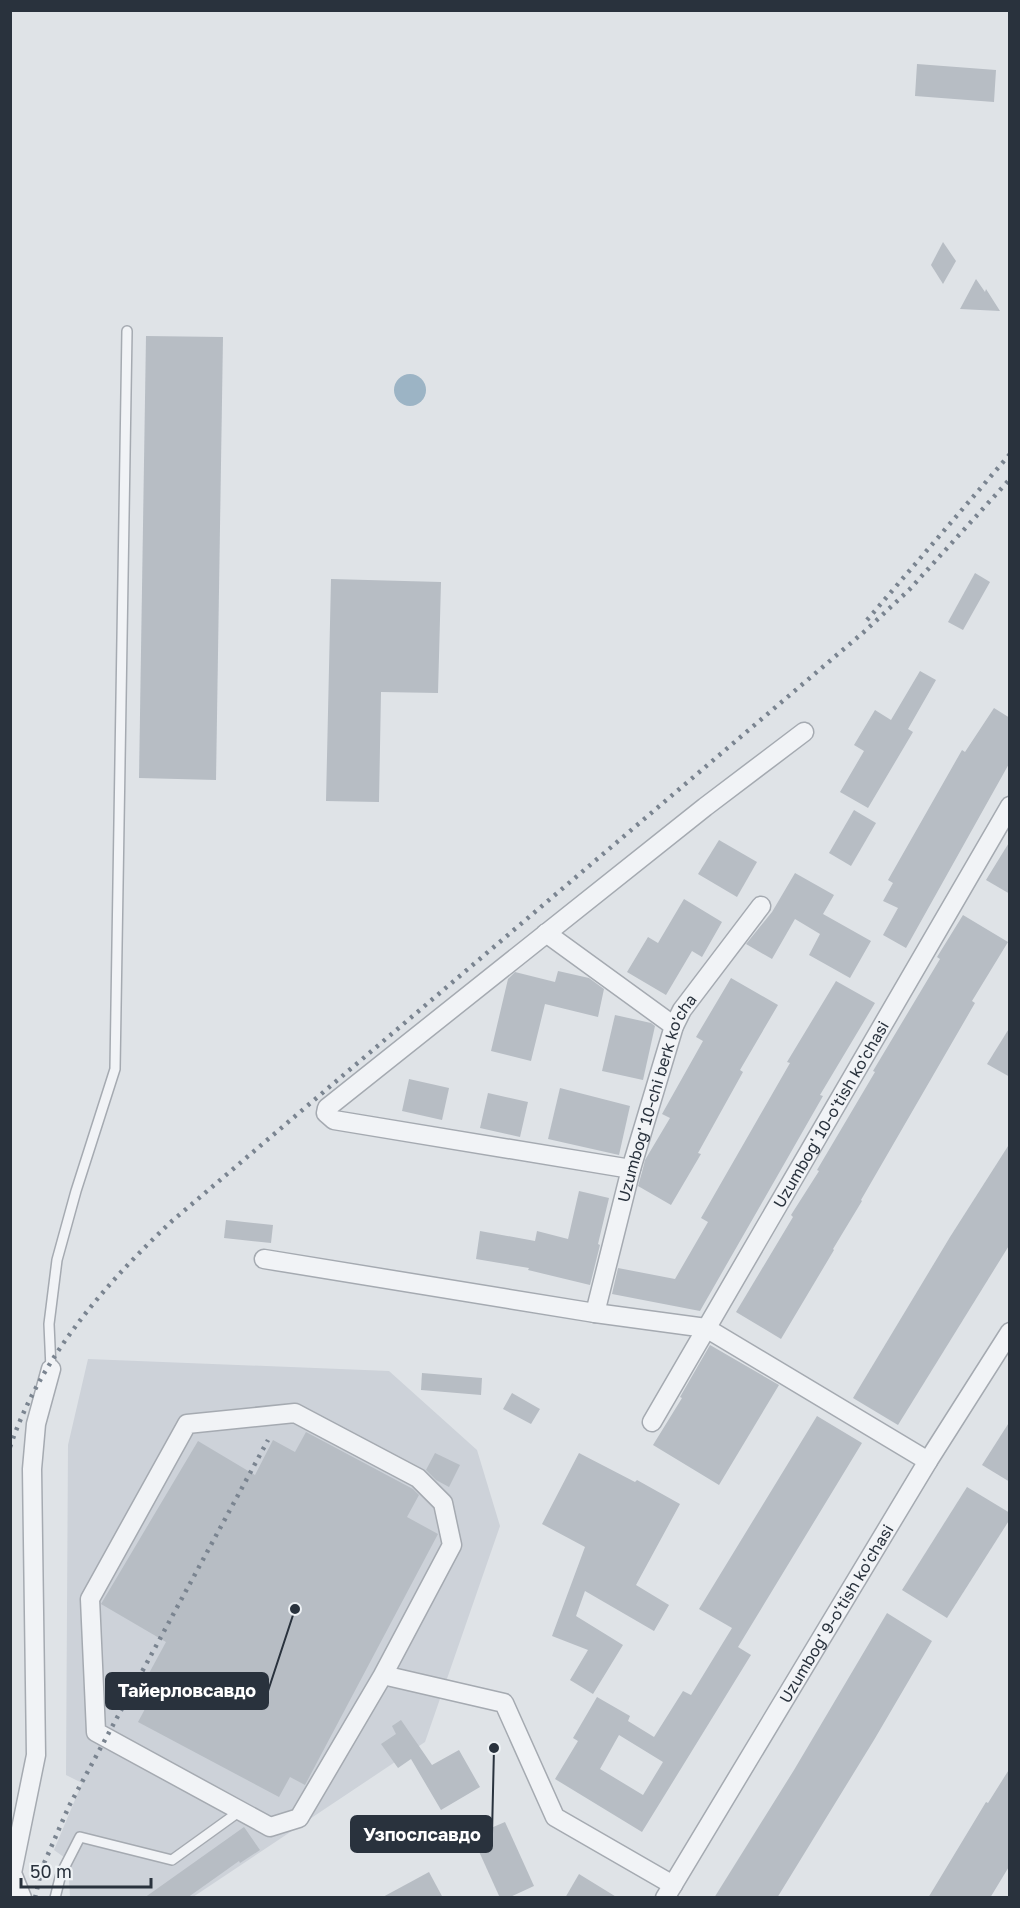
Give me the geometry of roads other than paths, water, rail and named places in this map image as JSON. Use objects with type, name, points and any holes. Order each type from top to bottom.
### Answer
[{"type":"street","points":[[631,1169],[334,1120],[326,1113],[332,1102],[804,732]]},
{"type":"street","name":"Uzumbog' 10-o'tish ko'chasi","points":[[652,1422],[1010,806]]},
{"type":"street","name":"Uzumbog' 10-chi berk ko'cha","points":[[595,1313],[631,1169],[674,1026],[682,1010],[761,906]]},
{"type":"street","points":[[546,933],[674,1026]]},
{"type":"street","points":[[264,1259],[595,1313],[706,1328],[928,1461]]},
{"type":"street","name":"Uzumbog' 9-o'tish ko'chasi","points":[[669,1891],[928,1461],[1007,1343]]},
{"type":"street","points":[[22,1898],[12,1873],[36,1755],[32,1468],[36,1424],[51,1369]]},
{"type":"street","points":[[296,1413],[418,1478],[443,1503],[452,1545],[383,1675],[299,1818],[270,1827],[96,1732],[90,1599],[187,1424],[296,1413]]},
{"type":"street","points":[[383,1675],[504,1702],[555,1816],[669,1891]]},
{"type":"lane","points":[[51,1369],[49,1324],[57,1260],[76,1191],[115,1069],[126,331]]},
{"type":"lane","points":[[55,1898],[61,1874],[80,1837],[172,1860],[240,1811]]},
{"type":"water","points":[[410,374],[421,379],[426,390],[421,401],[410,406],[399,401],[394,390],[399,379]]},
{"type":"railway","points":[[867,620],[1010,454]]},
{"type":"railway","points":[[10,1447],[23,1414],[57,1353],[99,1297],[147,1245],[172,1221],[865,631],[909,590],[1010,479]]},
{"type":"railway","points":[[35,1898],[42,1868],[69,1806],[268,1440]]},
{"type":"place","name":"Тайерловсавдо","points":[[295,1609]]},
{"type":"place","name":"Узпослсавдо","points":[[494,1748]]}]
